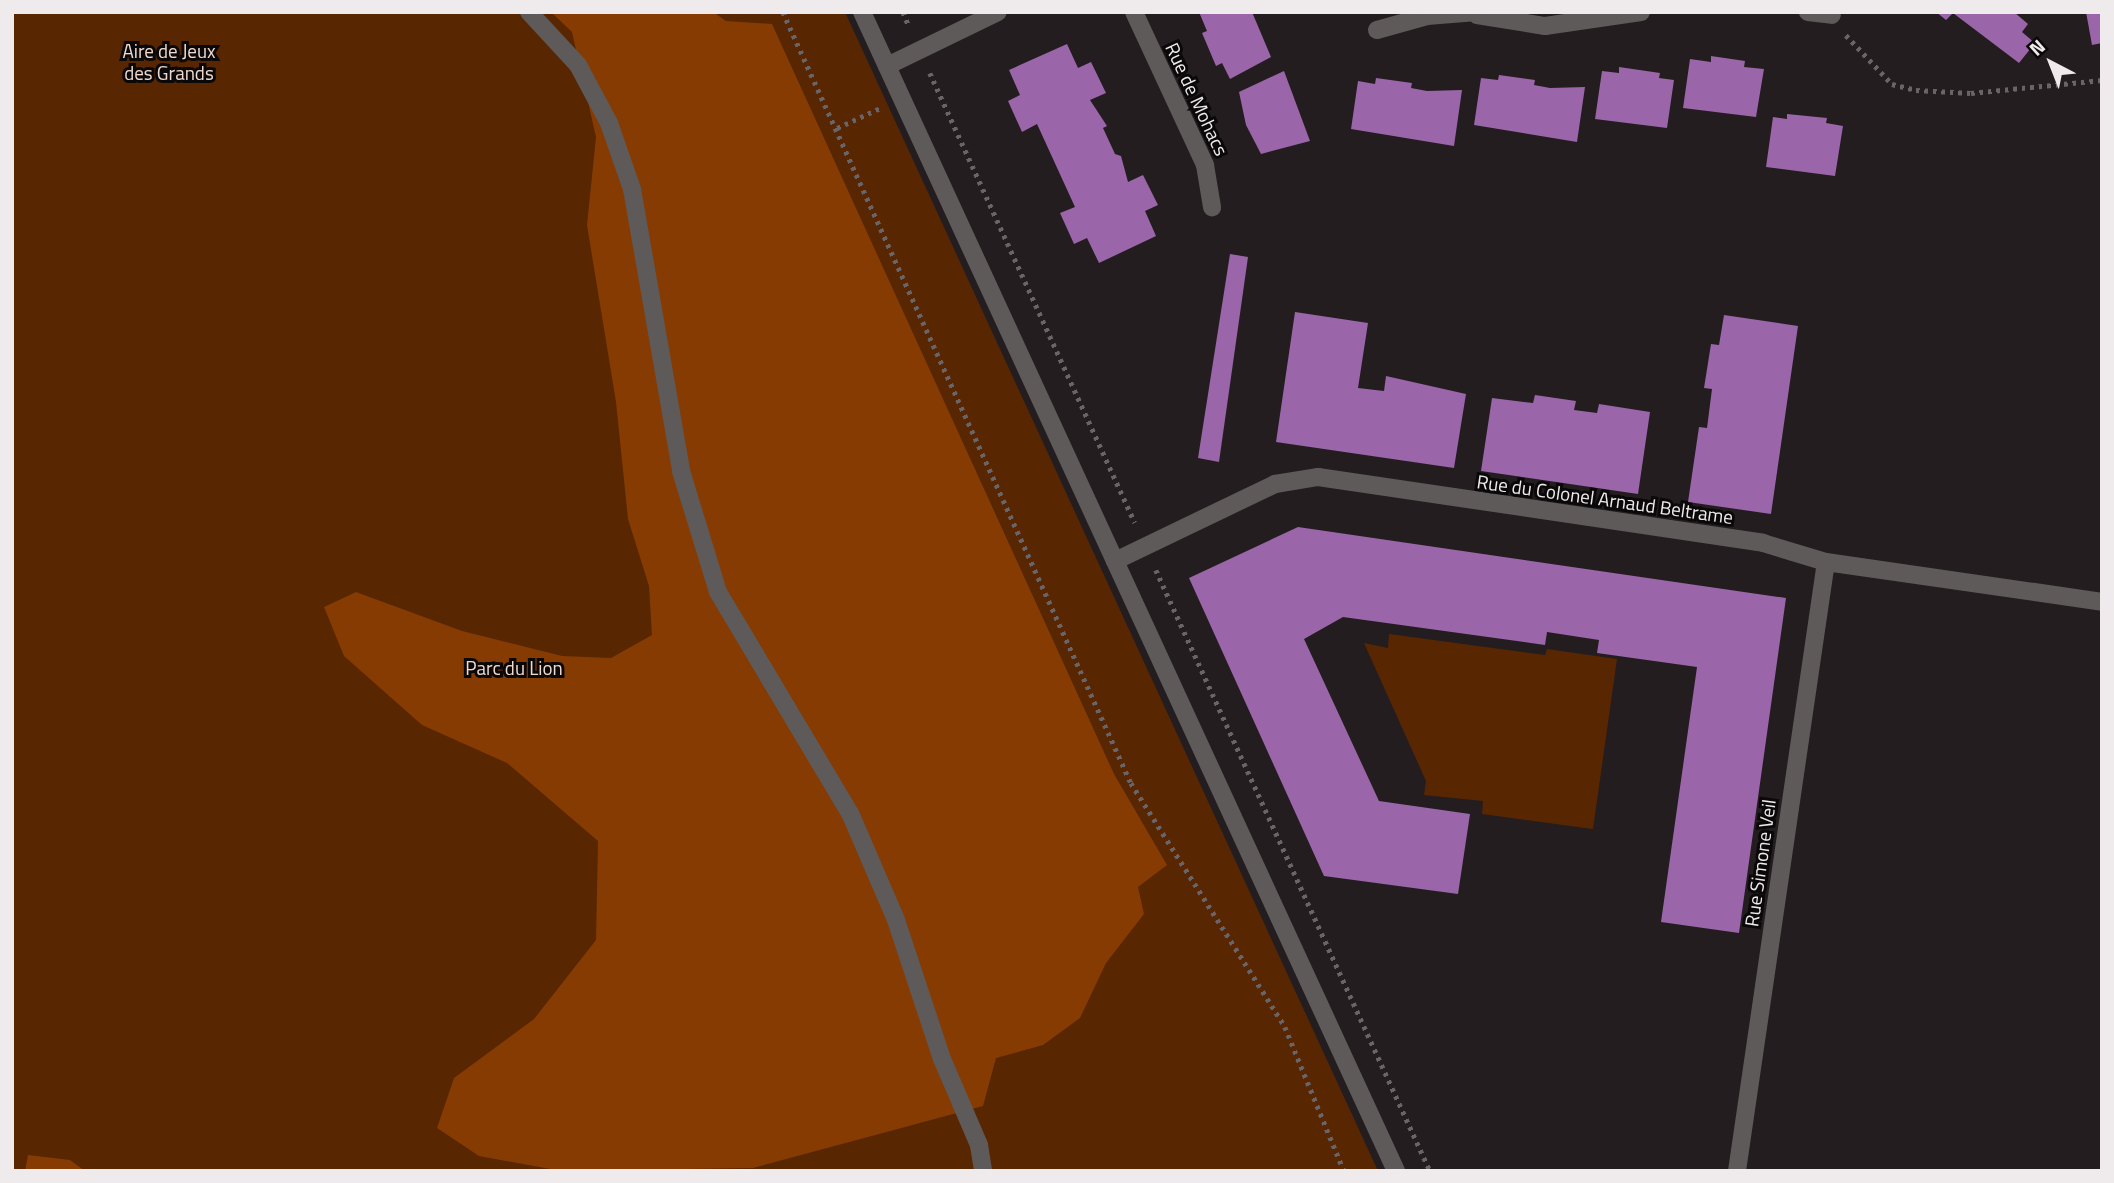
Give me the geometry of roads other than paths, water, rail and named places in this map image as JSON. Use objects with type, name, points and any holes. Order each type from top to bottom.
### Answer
[{"type":"street","points":[[529,12],[578,65],[609,123],[632,189],[681,471],[718,592],[850,813],[896,920],[942,1059],[979,1145],[983,1171]]},
{"type":"street","points":[[862,12],[1396,1171]]},
{"type":"street","points":[[887,66],[998,12]]},
{"type":"street","name":"Rue de Mohacs","points":[[1134,12],[1205,165],[1212,207]]},
{"type":"street","points":[[1377,30],[1427,16],[1477,14],[1545,26],[1641,12]]},
{"type":"street","points":[[1808,12],[1832,15]]},
{"type":"street","name":"Rue du Colonel Arnaud Beltrame","points":[[1115,561],[1275,484],[1318,477],[1763,543],[1826,562],[2102,602]]},
{"type":"street","name":"Rue Simone Veil","points":[[1737,1171],[1826,562]]},
{"type":"park label","name":"Aire de Jeux des Grands","points":[[169,62]]},
{"type":"park label","name":"Parc du Lion","points":[[514,668]]}]
